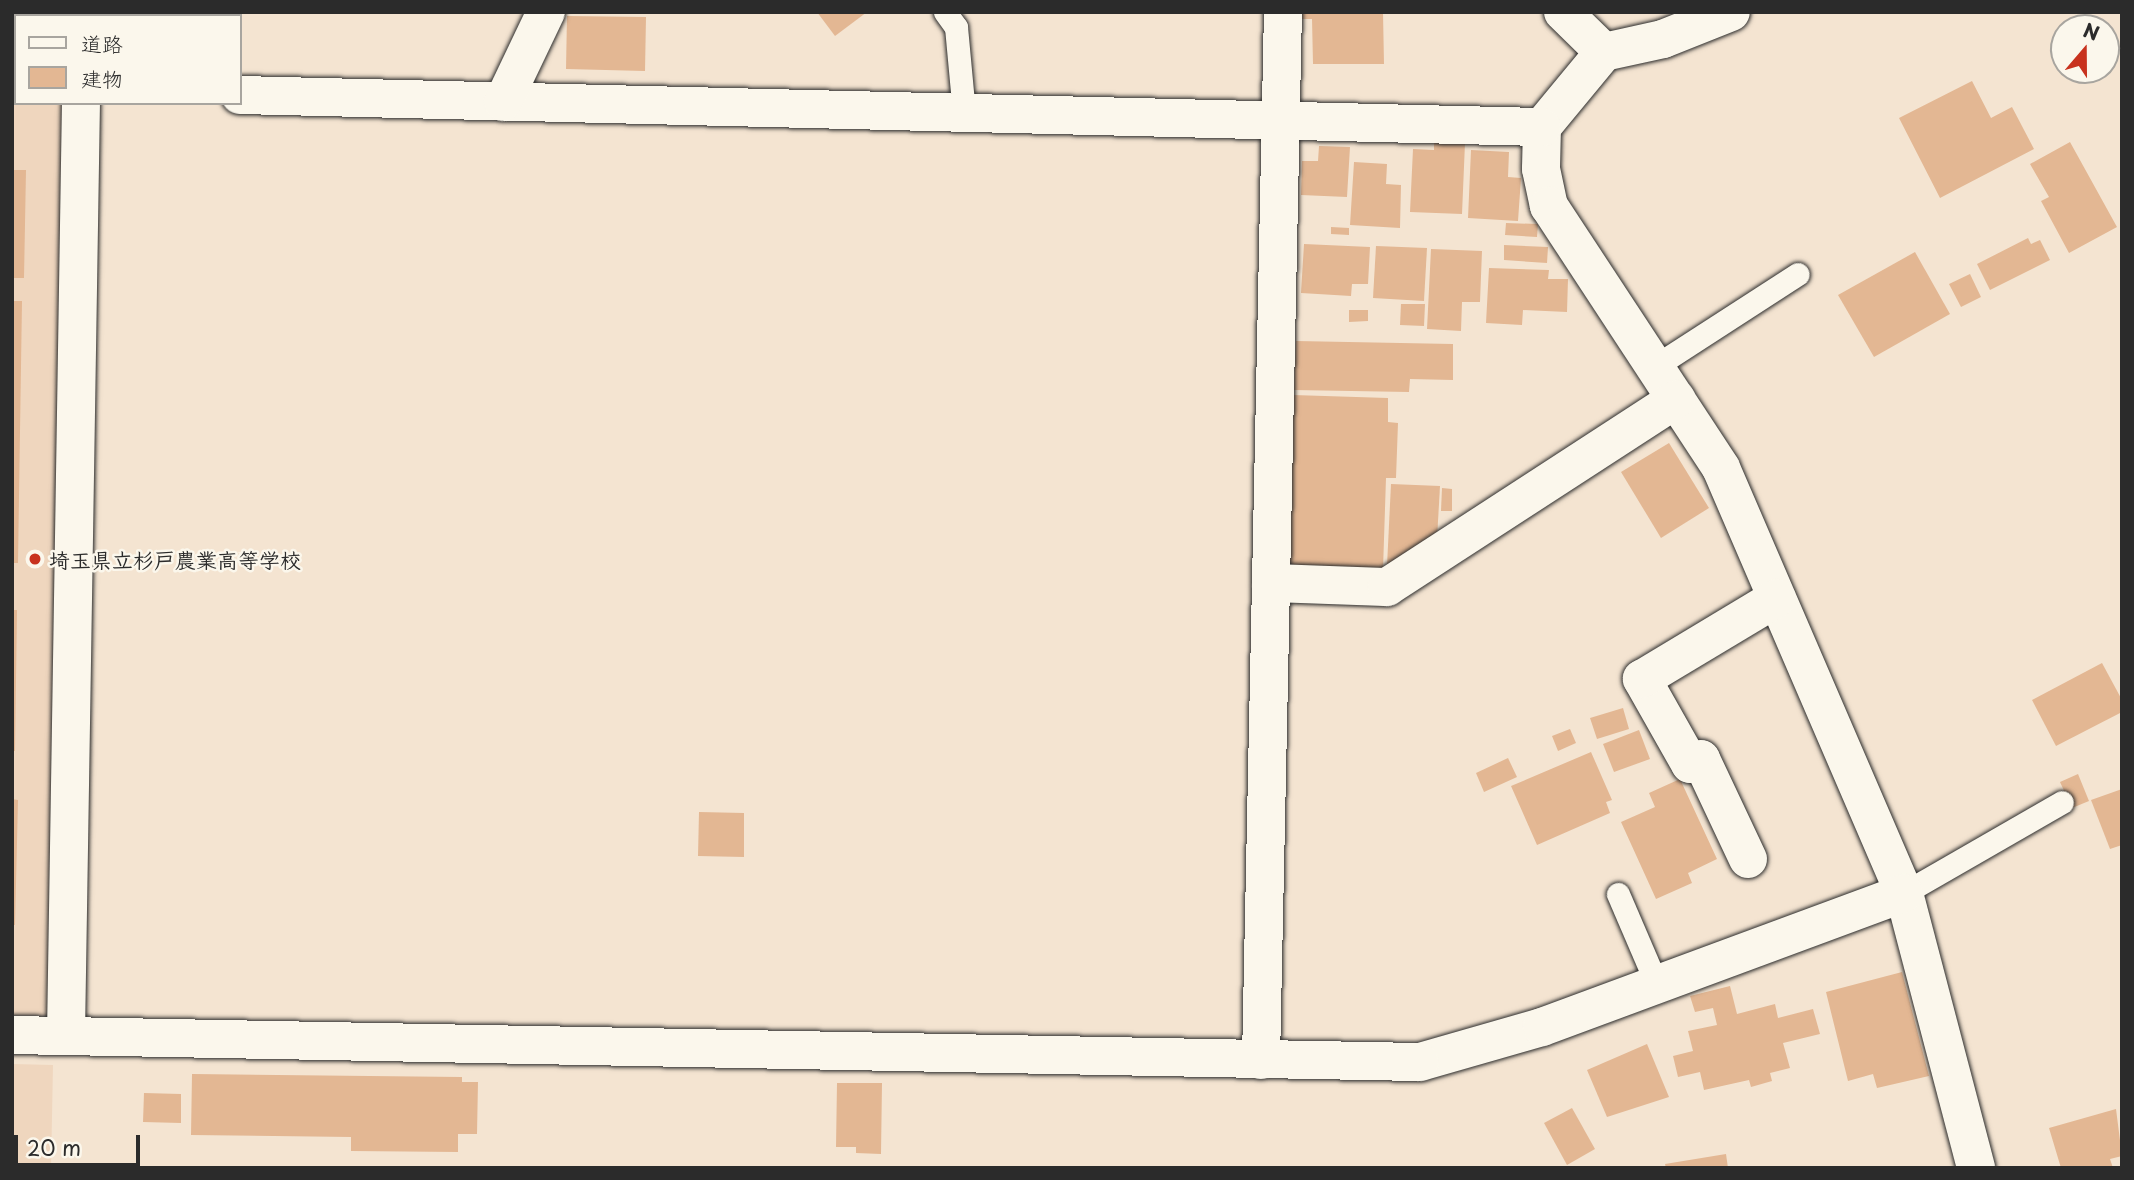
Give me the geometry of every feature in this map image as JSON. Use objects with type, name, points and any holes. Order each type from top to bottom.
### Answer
[{"type":"street","points":[[503,102],[546,12]]},
{"type":"street","points":[[1261,1060],[1283,12]]},
{"type":"street","points":[[1563,12],[1604,52]]},
{"type":"street","points":[[1731,12],[1663,38],[1604,52],[1542,127],[1541,169],[1549,206],[1721,468],[1904,893],[1976,1168]]},
{"type":"street","points":[[242,95],[1542,127]]},
{"type":"street","points":[[66,1035],[81,105]]},
{"type":"street","points":[[1271,583],[1387,587],[1676,400]]},
{"type":"street","points":[[1748,859],[1700,759],[1690,764],[1642,679],[1777,598]]},
{"type":"street","points":[[12,1035],[1420,1062],[1542,1027],[1904,893]]},
{"type":"lane","points":[[945,12],[956,27],[964,113]]},
{"type":"lane","points":[[1654,367],[1798,274]]},
{"type":"lane","points":[[1904,893],[2062,802]]},
{"type":"lane","points":[[1618,894],[1657,985]]},
{"type":"shaded area","name":"埼玉県立杉戸農業高等学校","points":[[12,12],[63,12],[14,14],[14,105],[62,105],[55,1016],[12,1015]]},
{"type":"shaded area","points":[[12,1064],[53,1065],[51,1168],[12,1168]]},
{"type":"building","points":[[12,12],[18,12],[14,14],[12,39]]},
{"type":"building","points":[[817,12],[867,12],[835,36]]},
{"type":"building","points":[[1296,12],[1383,12],[1384,64],[1313,64],[1312,19],[1296,19]]},
{"type":"building","points":[[567,16],[646,17],[645,71],[566,69]]},
{"type":"building","points":[[1972,81],[1991,118],[2012,107],[2034,149],[1940,198],[1899,118]]},
{"type":"building","points":[[1434,142],[1465,143],[1462,214],[1410,212],[1413,149],[1434,150]]},
{"type":"building","points":[[2070,142],[2117,227],[2069,253],[2041,201],[2049,197],[2030,164]]},
{"type":"building","points":[[1319,146],[1350,147],[1347,197],[1301,195],[1302,161],[1318,161]]},
{"type":"building","points":[[1471,150],[1509,152],[1508,177],[1521,178],[1518,221],[1468,218]]},
{"type":"building","points":[[1354,162],[1387,164],[1386,184],[1401,185],[1400,228],[1350,225]]},
{"type":"building","points":[[12,170],[26,170],[24,278],[12,278]]},
{"type":"building","points":[[1506,223],[1538,224],[1537,237],[1505,235]]},
{"type":"building","points":[[1331,227],[1349,228],[1349,235],[1331,234]]},
{"type":"building","points":[[2028,238],[2031,244],[2040,240],[2050,260],[1990,290],[1977,264]]},
{"type":"building","points":[[1304,244],[1370,247],[1368,284],[1352,284],[1351,296],[1301,293]]},
{"type":"building","points":[[1504,245],[1548,247],[1547,263],[1504,260]]},
{"type":"building","points":[[1376,246],[1427,248],[1424,301],[1373,298]]},
{"type":"building","points":[[1431,249],[1482,251],[1480,302],[1462,302],[1461,331],[1427,329]]},
{"type":"building","points":[[1915,252],[1950,314],[1874,357],[1838,295]]},
{"type":"building","points":[[1489,268],[1549,270],[1548,279],[1568,279],[1567,312],[1523,310],[1522,325],[1486,323]]},
{"type":"building","points":[[1970,274],[1981,297],[1961,307],[1949,284]]},
{"type":"building","points":[[12,301],[22,301],[18,563],[12,563]]},
{"type":"building","points":[[1401,304],[1425,304],[1424,326],[1400,325]]},
{"type":"building","points":[[1349,310],[1368,310],[1368,321],[1349,322]]},
{"type":"building","points":[[1296,341],[1453,344],[1453,380],[1410,379],[1409,392],[1294,390]]},
{"type":"building","points":[[1293,395],[1388,398],[1388,422],[1398,423],[1396,478],[1386,478],[1383,570],[1287,567]]},
{"type":"building","points":[[1669,443],[1709,508],[1661,538],[1621,472]]},
{"type":"building","points":[[1391,484],[1440,486],[1437,539],[1387,566]]},
{"type":"building","points":[[1442,488],[1452,489],[1452,511],[1441,511]]},
{"type":"building","points":[[12,610],[17,610],[15,751],[12,751]]},
{"type":"building","points":[[2102,663],[2122,700],[2122,712],[2056,746],[2032,700]]},
{"type":"building","points":[[1623,708],[1629,729],[1597,739],[1590,718]]},
{"type":"building","points":[[1570,729],[1576,743],[1558,751],[1552,736]]},
{"type":"building","points":[[1639,730],[1650,759],[1614,772],[1603,744]]},
{"type":"building","points":[[1591,752],[1612,800],[1606,802],[1610,813],[1537,845],[1511,786]]},
{"type":"building","points":[[1508,758],[1517,777],[1484,792],[1476,773]]},
{"type":"building","points":[[2078,774],[2089,801],[2072,808],[2060,782]]},
{"type":"building","points":[[1680,779],[1717,859],[1688,873],[1692,883],[1656,899],[1621,822],[1655,807],[1649,793]]},
{"type":"building","points":[[2122,789],[2122,845],[2110,849],[2091,800]]},
{"type":"building","points":[[12,799],[18,800],[15,925],[12,925]]},
{"type":"building","points":[[699,812],[744,813],[744,857],[698,856]]},
{"type":"building","points":[[1902,972],[1929,1076],[1877,1088],[1873,1074],[1848,1081],[1826,992]]},
{"type":"building","points":[[1730,986],[1737,1014],[1775,1004],[1778,1018],[1813,1009],[1820,1034],[1783,1043],[1790,1068],[1770,1073],[1772,1081],[1751,1087],[1749,1080],[1704,1090],[1700,1072],[1678,1077],[1673,1056],[1693,1051],[1688,1031],[1717,1025],[1713,1008],[1695,1012],[1690,996]]},
{"type":"building","points":[[1647,1044],[1669,1097],[1607,1117],[1587,1070]]},
{"type":"building","points":[[192,1074],[462,1077],[462,1082],[478,1082],[477,1134],[458,1134],[458,1152],[351,1151],[351,1137],[191,1135]]},
{"type":"building","points":[[837,1083],[882,1083],[881,1154],[856,1153],[856,1147],[836,1147]]},
{"type":"building","points":[[144,1093],[181,1094],[181,1123],[143,1122]]},
{"type":"building","points":[[1572,1108],[1595,1149],[1567,1165],[1544,1123]]},
{"type":"building","points":[[2116,1109],[2122,1156],[2110,1159],[2113,1168],[2061,1168],[2049,1128]]},
{"type":"building","points":[[1726,1154],[1728,1168],[1666,1168],[1665,1164]]},
{"type":"place","name":"埼玉県立杉戸農業高等学校","points":[[35,559]]}]
